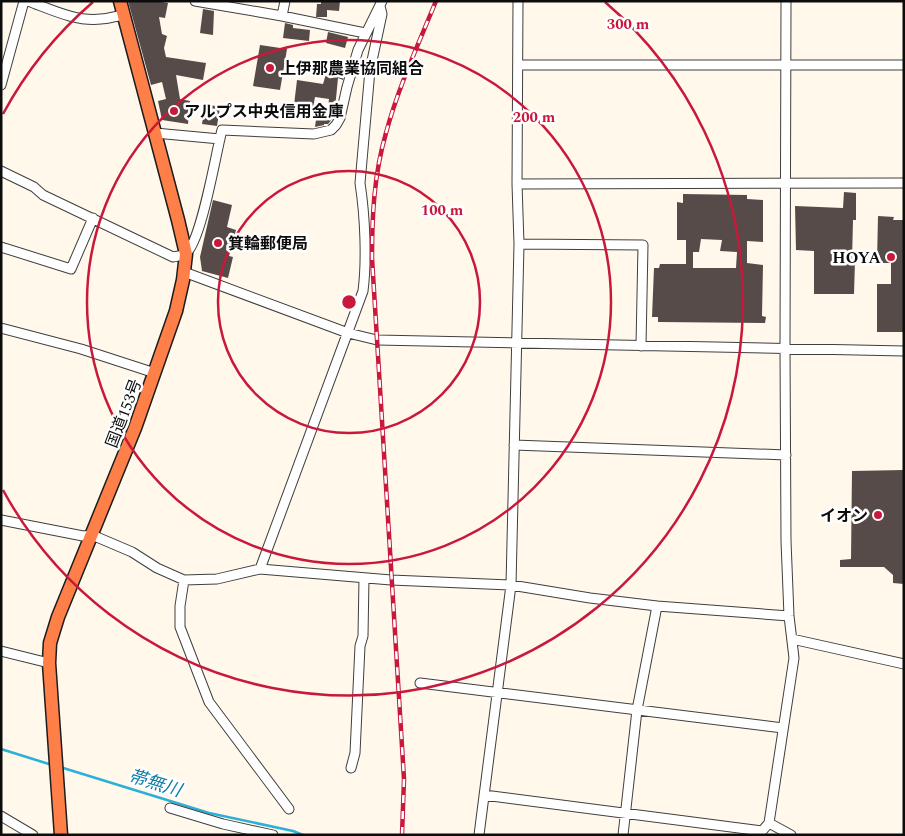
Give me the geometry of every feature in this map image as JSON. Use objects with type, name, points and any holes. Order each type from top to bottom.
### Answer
[{"type":"highway","name":"国道153号","points":[[61,835],[48,663],[53,630],[136,428],[176,310],[186,254],[120,1]]},
{"type":"street","points":[[1,85],[26,1],[83,19],[99,20],[124,15]]},
{"type":"street","points":[[195,1],[365,33]]},
{"type":"street","points":[[282,16],[285,1]]},
{"type":"street","points":[[479,835],[511,585],[519,244],[517,184],[518,1]]},
{"type":"street","points":[[484,795],[762,831],[769,823],[794,658],[789,616],[786,455],[786,1]]},
{"type":"street","points":[[1,171],[34,187],[43,195],[173,257],[186,254],[194,243],[208,194],[222,130],[314,134],[331,130],[340,118],[347,87],[365,33],[381,4]]},
{"type":"street","points":[[260,569],[362,291],[365,275],[363,200],[360,183],[370,70],[382,14],[381,4]]},
{"type":"street","points":[[518,65],[904,65]]},
{"type":"street","points":[[155,133],[220,139]]},
{"type":"street","points":[[517,184],[904,183]]},
{"type":"street","points":[[1,247],[71,269],[93,218]]},
{"type":"street","points":[[519,244],[643,245],[641,346]]},
{"type":"street","points":[[184,272],[348,332],[377,340],[904,351]]},
{"type":"street","points":[[1,328],[81,349],[155,374]]},
{"type":"street","points":[[514,445],[786,455]]},
{"type":"street","points":[[1,520],[83,536],[92,535],[132,552],[157,568],[184,580],[217,578],[260,569],[364,578],[511,585],[590,598],[657,606],[789,616]]},
{"type":"street","points":[[351,768],[356,753],[360,646],[363,636],[364,578]]},
{"type":"street","points":[[184,580],[180,606],[180,627],[209,702],[289,809]]},
{"type":"street","points":[[623,835],[637,710],[657,606]]},
{"type":"street","points":[[792,639],[904,664]]},
{"type":"street","points":[[1,651],[48,663]]},
{"type":"street","points":[[420,683],[784,728]]},
{"type":"street","points":[[170,808],[236,831],[273,835]]},
{"type":"street","points":[[1,816],[33,835]]},
{"type":"street","points":[[769,823],[791,835]]},
{"type":"building","points":[[128,1],[168,3],[165,18],[159,17],[162,34],[167,36],[164,48],[166,57],[206,63],[203,80],[176,75],[180,99],[190,101],[188,124],[162,120],[158,101],[166,99],[162,82],[151,85]]},
{"type":"building","points":[[321,1],[340,1],[339,11],[327,10],[327,17],[316,17],[317,4],[321,4]]},
{"type":"building","points":[[203,9],[214,11],[213,35],[200,33]]},
{"type":"building","points":[[285,23],[293,25],[293,28],[310,30],[309,41],[283,38]]},
{"type":"building","points":[[328,32],[348,37],[345,48],[326,43]]},
{"type":"building","name":"上伊那農業協同組合","points":[[260,45],[287,49],[280,90],[253,86]]},
{"type":"building","points":[[330,61],[347,66],[343,80],[338,78],[335,109],[328,108],[329,99],[315,97],[313,108],[294,105],[297,80],[323,84]]},
{"type":"building","points":[[205,104],[220,107],[217,126],[202,124]]},
{"type":"building","points":[[317,112],[333,114],[333,118],[328,124],[315,127]]},
{"type":"building","points":[[844,192],[856,193],[856,220],[853,220],[852,261],[855,261],[854,294],[814,294],[814,251],[796,250],[795,206],[843,208]]},
{"type":"building","points":[[683,194],[747,195],[747,199],[763,200],[763,242],[747,241],[747,263],[763,265],[762,316],[766,317],[765,323],[658,322],[658,317],[652,317],[654,268],[659,268],[660,264],[686,264],[686,240],[677,240],[677,202],[683,203]],"holes":[[[701,239],[722,240],[720,251],[737,252],[736,268],[693,268],[693,252],[699,252]]]},
{"type":"building","name":"箕輪郵便局","points":[[213,200],[232,205],[227,227],[236,230],[229,256],[233,257],[228,278],[202,271],[200,257]]},
{"type":"building","points":[[878,216],[894,217],[893,220],[904,220],[904,332],[877,332],[877,284],[891,284],[891,263],[877,263]]},
{"type":"building","name":"イオン","points":[[904,470],[904,584],[893,583],[893,575],[884,567],[840,567],[840,560],[851,559],[852,471]]},
{"type":"waterway","name":"帯無川","points":[[1,749],[52,765]]},
{"type":"waterway","name":"帯無川","points":[[60,767],[209,813],[293,831],[303,835]]},
{"type":"railway","points":[[402,835],[404,779],[372,258],[372,227],[376,179],[386,133],[402,83],[436,1]]},
{"type":"place","name":"上伊那農業協同組合","points":[[270,68]]},
{"type":"place","name":"アルプス中央信用金庫","points":[[174,111]]},
{"type":"place","name":"箕輪郵便局","points":[[218,243]]},
{"type":"place","name":"HOYA","points":[[891,257]]},
{"type":"place","name":"イオン","points":[[878,515]]}]
